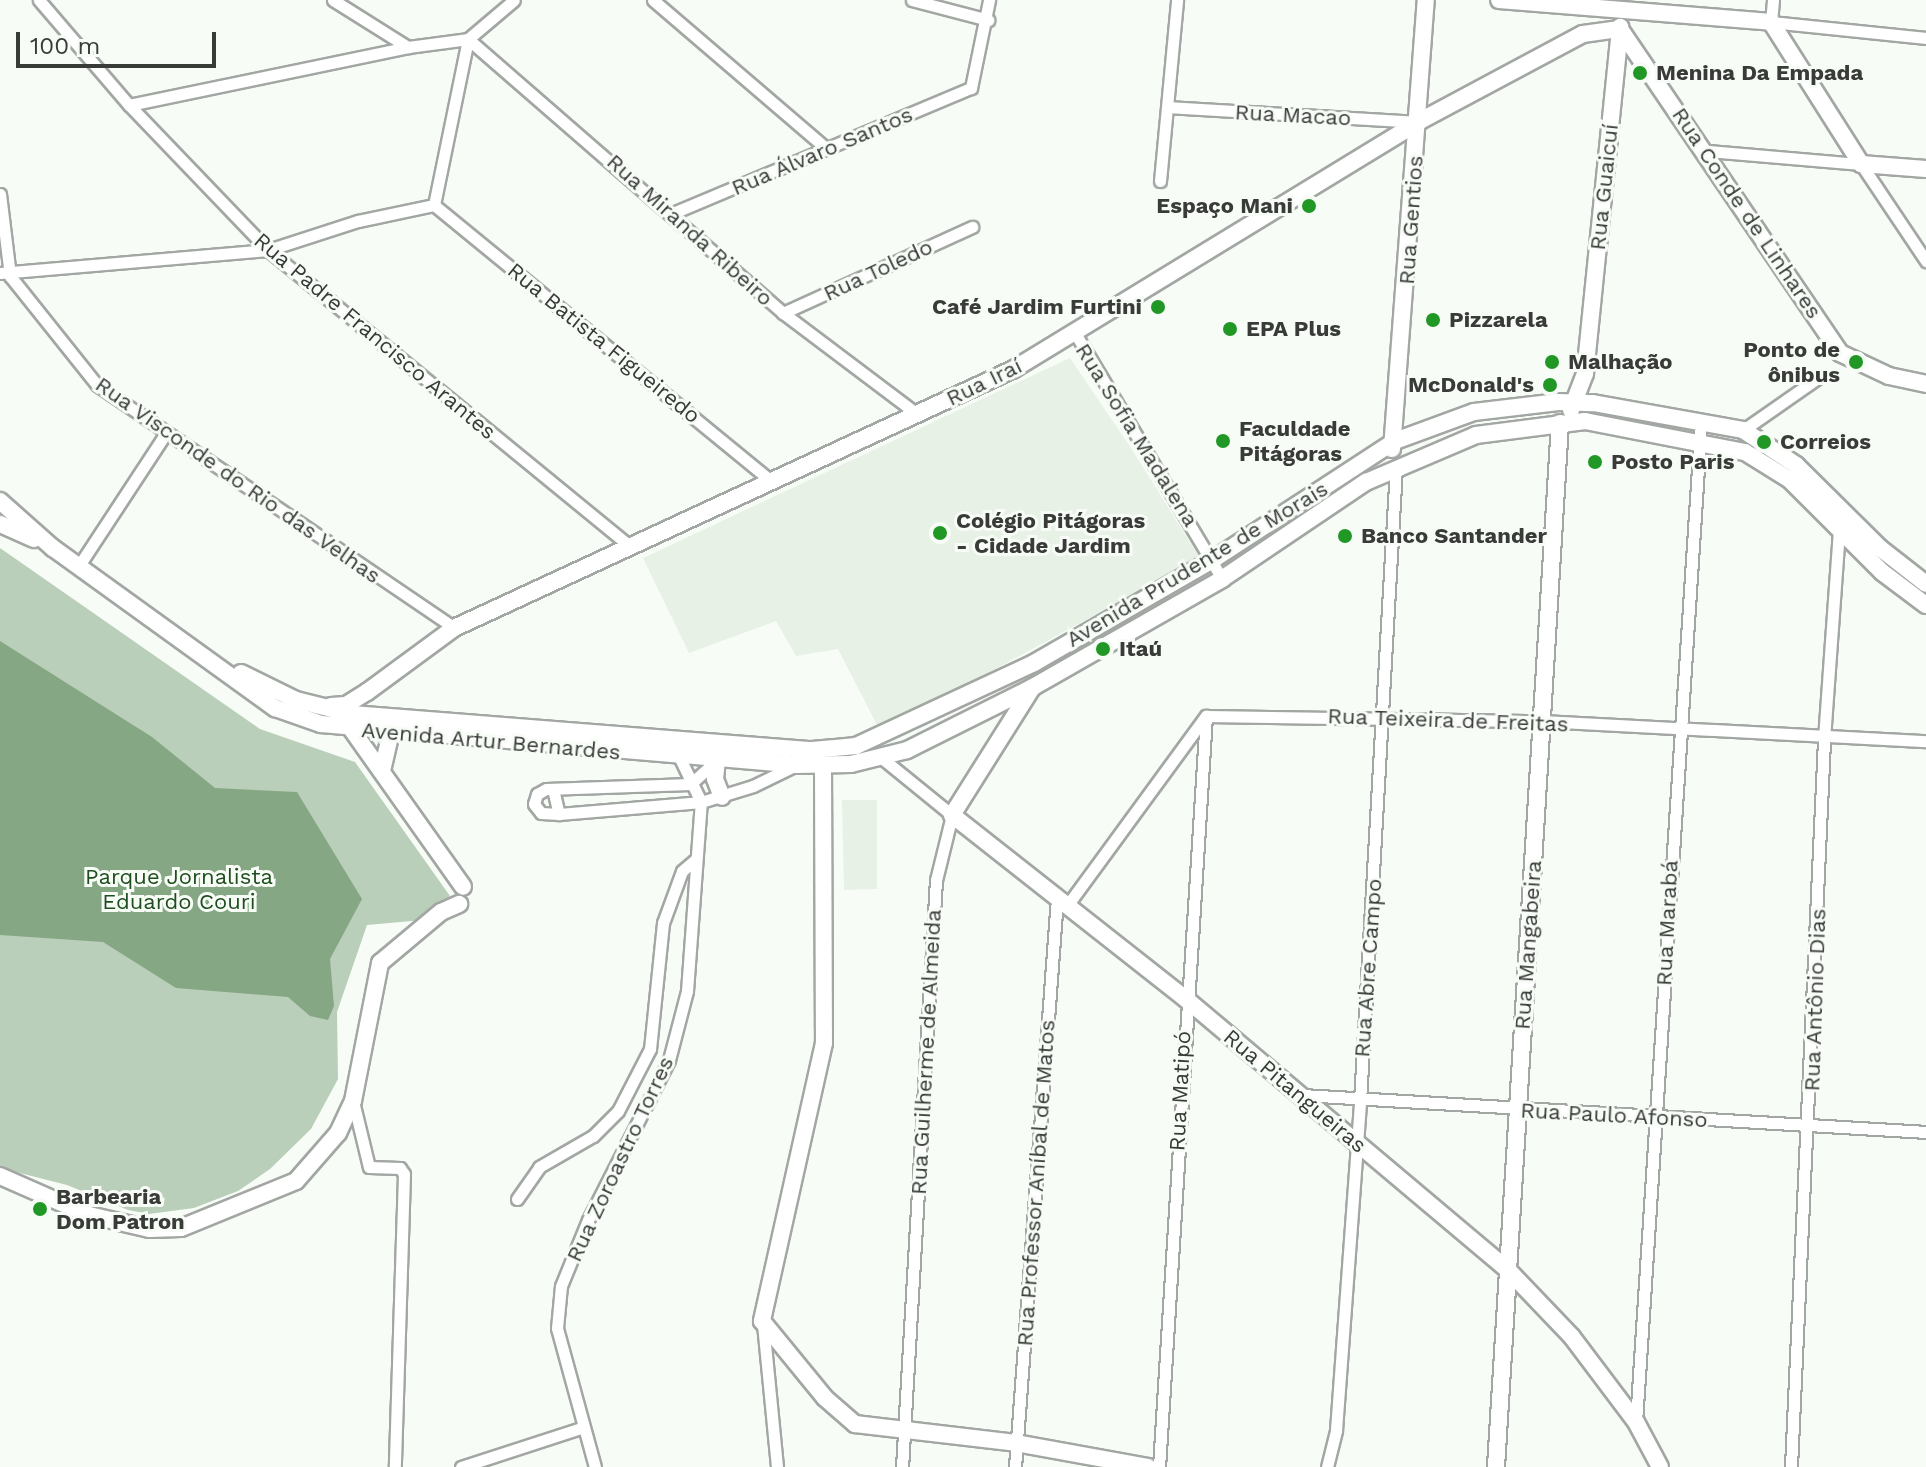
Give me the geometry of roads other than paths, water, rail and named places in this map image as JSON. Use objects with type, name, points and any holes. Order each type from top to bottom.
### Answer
[{"type":"street","name":"Rua Padre Francisco Arantes","points":[[39,0],[129,105],[268,250],[631,547]]},
{"type":"street","points":[[333,0],[408,47]]},
{"type":"street","points":[[129,105],[408,47],[468,39],[514,0]]},
{"type":"street","points":[[653,0],[827,149]]},
{"type":"street","points":[[912,0],[988,20],[989,0]]},
{"type":"street","points":[[1160,181],[1177,0]]},
{"type":"street","name":"Rua Gentios","points":[[1395,441],[1426,0]]},
{"type":"street","points":[[1499,0],[1622,5],[1926,38]]},
{"type":"street","points":[[1773,0],[1771,22],[1926,261]]},
{"type":"street","name":"Rua Guaicuí","points":[[1585,421],[1585,374],[1622,5]]},
{"type":"street","name":"Rua Álvaro Santos","points":[[673,213],[971,88],[988,20]]},
{"type":"street","name":"Rua Iraí","points":[[320,716],[367,692],[454,628],[986,383],[1075,333],[1418,122],[1583,34],[1620,29]]},
{"type":"street","name":"Rua Conde de Linhares","points":[[1620,29],[1708,151],[1840,353],[1889,376],[1926,384]]},
{"type":"street","points":[[0,194],[5,275],[268,250],[358,221],[434,205],[468,39]]},
{"type":"street","name":"Rua Miranda Ribeiro","points":[[468,39],[673,213],[783,313],[917,414]]},
{"type":"street","points":[[1421,84],[1447,107]]},
{"type":"street","name":"Rua Macao","points":[[1168,107],[1418,122]]},
{"type":"street","points":[[1708,151],[1926,169]]},
{"type":"street","name":"Rua Batista Figueiredo","points":[[434,205],[773,482]]},
{"type":"street","name":"Rua Toledo","points":[[783,313],[972,227]]},
{"type":"street","name":"Rua Visconde do Rio das Velhas","points":[[5,275],[88,376],[166,433],[454,628]]},
{"type":"street","name":"Rua Sofia Madalena","points":[[1075,333],[1214,559],[1222,579]]},
{"type":"street","points":[[1743,430],[1816,379]]},
{"type":"street","points":[[1560,423],[1586,403]]},
{"type":"street","name":"Avenida Prudente de Morais","points":[[750,746],[812,750],[856,746],[1034,663],[1214,559],[1395,441],[1474,412],[1586,403],[1700,431],[1767,464],[1839,532],[1926,605]]},
{"type":"street","name":"Avenida Prudente de Morais","points":[[559,814],[701,802],[722,797],[796,765],[883,759],[1033,687],[1222,579],[1366,482],[1476,435],[1585,421],[1700,431],[1743,430],[1796,465],[1880,548],[1926,584]]},
{"type":"street","name":"Rua Mangabeira","points":[[1496,1467],[1560,423]]},
{"type":"street","name":"Rua Marabá","points":[[1636,1422],[1657,1117],[1678,731],[1700,431]]},
{"type":"street","points":[[78,567],[166,433]]},
{"type":"street","points":[[1366,482],[1385,465],[1395,441]]},
{"type":"street","name":"Rua Abre Campo","points":[[1327,1467],[1336,1430],[1360,1101],[1396,467]]},
{"type":"street","name":"Avenida Artur Bernardes","points":[[0,501],[78,567],[207,656],[275,708],[352,722],[391,733],[796,765]]},
{"type":"street","name":"Avenida Artur Bernardes","points":[[0,524],[53,548]]},
{"type":"street","points":[[1839,532],[1859,533],[1880,548]]},
{"type":"street","name":"Rua Antônio Dias","points":[[1791,1467],[1811,1126],[1824,739],[1839,532]]},
{"type":"street","name":"Rua Guilherme de Almeida","points":[[902,1467],[936,880],[952,815],[1033,687],[1034,663]]},
{"type":"street","points":[[367,692],[380,716]]},
{"type":"street","points":[[0,1176],[125,1226],[181,1228],[296,1181],[338,1133],[358,1084],[380,963],[441,912],[456,894],[443,863],[352,722],[367,692]]},
{"type":"street","name":"Avenida Artur Bernardes","points":[[352,722],[380,716],[750,746]]},
{"type":"street","points":[[1061,902],[1206,716]]},
{"type":"street","name":"Rua Teixeira de Freitas","points":[[1206,716],[1542,721],[1824,739],[1926,741]]},
{"type":"street","name":"Rua Matipó","points":[[1159,1467],[1206,716]]},
{"type":"street","points":[[382,771],[391,733]]},
{"type":"street","points":[[553,789],[559,814],[541,813],[534,804],[537,794],[553,789],[690,784],[717,760],[750,746]]},
{"type":"street","points":[[679,756],[701,802]]},
{"type":"street","name":"Rua Pitangueiras","points":[[883,759],[1186,999],[1509,1271],[1572,1337],[1636,1422],[1660,1467]]},
{"type":"street","points":[[717,760],[715,779],[722,797]]},
{"type":"street","points":[[777,1467],[762,1321],[824,1043],[823,765]]},
{"type":"street","name":"Rua Zoroastro Torres","points":[[595,1467],[557,1328],[561,1286],[588,1220],[669,1060],[687,991],[701,802]]},
{"type":"street","points":[[517,1199],[539,1167],[593,1136],[624,1099],[650,1049],[663,923],[682,871],[695,860]]},
{"type":"street","name":"Rua Professor Aníbal de Matos","points":[[1015,1467],[1061,902]]},
{"type":"street","name":"Rua Paulo Afonso","points":[[1302,1095],[1360,1101],[1926,1132]]},
{"type":"street","points":[[353,1101],[369,1167],[400,1168],[404,1174],[395,1467]]},
{"type":"street","points":[[762,1321],[842,1416],[855,1424],[1016,1443],[1148,1467]]},
{"type":"street","points":[[461,1467],[584,1427]]},
{"type":"place","name":"Menina Da Empada","points":[[1640,73]]},
{"type":"place","name":"Espaço Mani","points":[[1309,206]]},
{"type":"place","name":"Café Jardim Furtini","points":[[1158,307]]},
{"type":"place","name":"Pizzarela","points":[[1433,320]]},
{"type":"place","name":"EPA Plus","points":[[1230,329]]},
{"type":"place","name":"Malhação","points":[[1552,362]]},
{"type":"place","name":"Ponto de ônibus","points":[[1856,362]]},
{"type":"place","name":"McDonald's","points":[[1550,385]]},
{"type":"place","name":"Faculdade Pitágoras","points":[[1223,441]]},
{"type":"place","name":"Correios","points":[[1764,442]]},
{"type":"place","name":"Posto Paris","points":[[1595,462]]},
{"type":"place","name":"Colégio Pitágoras - Cidade Jardim","points":[[940,533]]},
{"type":"place","name":"Banco Santander","points":[[1345,536]]},
{"type":"place","name":"Itaú","points":[[1103,649]]},
{"type":"place","name":"Barbearia Dom Patron","points":[[40,1209]]},
{"type":"park label","name":"Parque Jornalista Eduardo Couri","points":[[179,888]]}]
